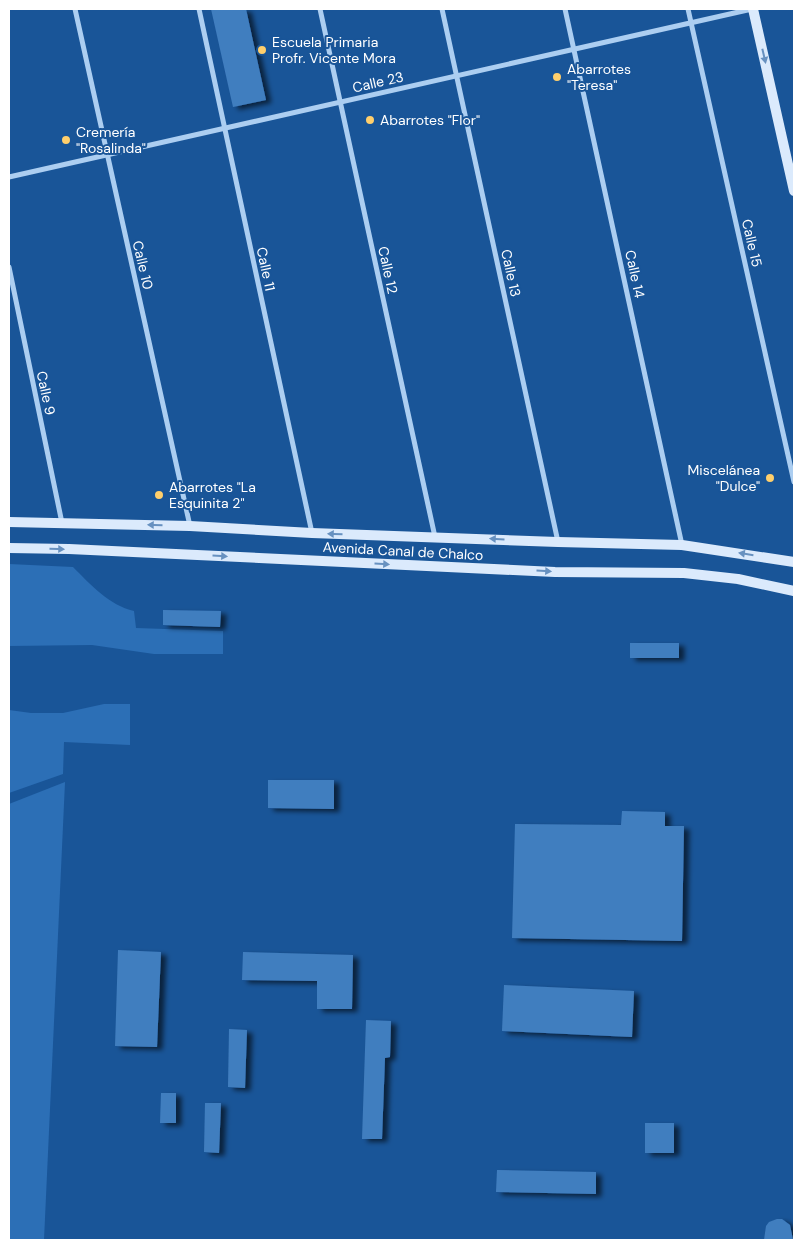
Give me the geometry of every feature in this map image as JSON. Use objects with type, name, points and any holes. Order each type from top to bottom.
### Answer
[{"type":"main road","points":[[752,9],[794,184]]},
{"type":"main road","name":"Avenida Canal de Chalco","points":[[9,522],[190,526],[312,533],[558,542],[682,544],[794,562]]},
{"type":"main road","name":"Avenida Canal de Chalco","points":[[9,548],[69,549],[555,572],[684,573],[738,579],[794,591]]},
{"type":"street","name":"Calle 10","points":[[75,9],[190,526]]},
{"type":"street","name":"Calle 11","points":[[199,9],[312,533]]},
{"type":"street","name":"Calle 12","points":[[320,9],[434,536]]},
{"type":"street","name":"Calle 13","points":[[442,9],[558,542]]},
{"type":"street","name":"Calle 14","points":[[565,9],[682,544]]},
{"type":"street","name":"Calle 15","points":[[688,9],[794,482]]},
{"type":"street","name":"Calle 23","points":[[9,177],[752,9]]},
{"type":"street","name":"Calle 9","points":[[9,267],[62,524]]},
{"type":"shaded area","points":[[9,564],[73,567],[108,599],[134,611],[136,628],[223,631],[223,654],[154,654],[92,645],[9,646]]},
{"type":"shaded area","points":[[104,704],[130,704],[130,745],[64,742],[63,774],[9,793],[9,710],[31,713],[63,713]]},
{"type":"shaded area","points":[[65,782],[44,1240],[9,1240],[9,804]]},
{"type":"building","points":[[211,9],[246,9],[266,100],[233,107]]},
{"type":"building","points":[[163,610],[221,611],[220,627],[163,625]]},
{"type":"building","points":[[630,643],[679,643],[679,658],[630,658]]},
{"type":"building","points":[[268,780],[334,780],[334,809],[268,808]]},
{"type":"building","points":[[622,811],[665,812],[665,826],[684,826],[682,941],[512,938],[515,824],[621,825]]},
{"type":"building","points":[[118,950],[161,952],[157,1047],[115,1046]]},
{"type":"building","points":[[243,952],[353,955],[352,1009],[317,1009],[317,981],[242,980]]},
{"type":"building","points":[[504,985],[634,991],[632,1037],[502,1031]]},
{"type":"building","points":[[366,1020],[391,1021],[390,1057],[385,1058],[382,1139],[362,1139]]},
{"type":"building","points":[[229,1029],[247,1030],[245,1088],[228,1087]]},
{"type":"building","points":[[161,1093],[176,1093],[176,1123],[160,1123]]},
{"type":"building","points":[[205,1103],[221,1103],[219,1153],[204,1152]]},
{"type":"building","points":[[645,1123],[674,1123],[674,1153],[645,1153]]},
{"type":"building","points":[[497,1170],[596,1172],[596,1194],[496,1192]]},
{"type":"building","points":[[782,1219],[790,1225],[793,1240],[764,1240],[766,1226],[769,1222]]},
{"type":"place","name":"Escuela Primaria Profr. Vicente Mora","points":[[262,50]]},
{"type":"place","name":"Abarrotes \"Teresa\"","points":[[557,77]]},
{"type":"place","name":"Abarrotes \"Flor\"","points":[[370,120]]},
{"type":"place","name":"Cremería \"Rosalinda\"","points":[[66,140]]},
{"type":"place","name":"Miscelánea \"Dulce\"","points":[[770,478]]},
{"type":"place","name":"Abarrotes \"La Esquinita 2\"","points":[[159,495]]}]
